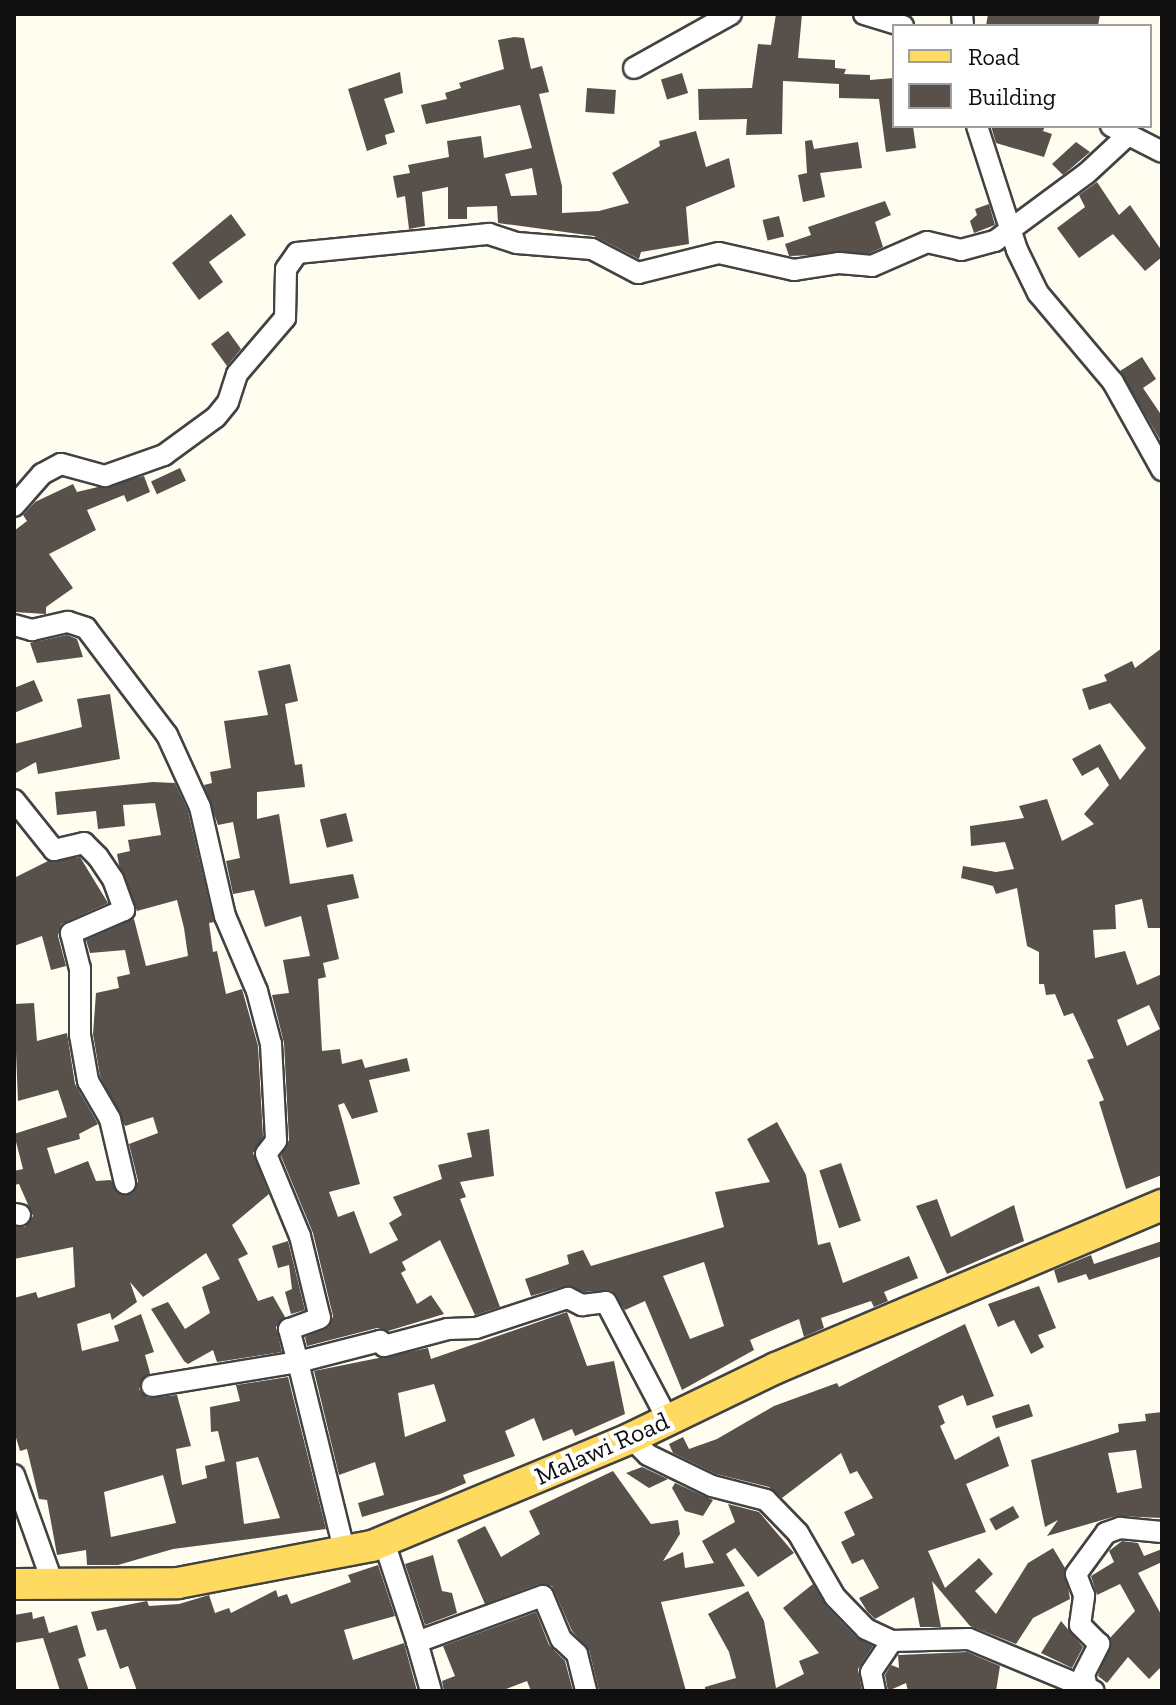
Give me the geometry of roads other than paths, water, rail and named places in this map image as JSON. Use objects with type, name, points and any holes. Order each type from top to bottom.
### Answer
[{"type":"main road","name":"Malawi Road","points":[[14,1584],[54,1587],[178,1583],[345,1553],[384,1542],[631,1438],[776,1368],[1162,1205]]},
{"type":"street","points":[[634,68],[731,14]]},
{"type":"street","points":[[864,14],[896,24]]},
{"type":"street","points":[[978,128],[1038,293],[1113,382],[1162,470]]},
{"type":"street","points":[[14,506],[42,474],[61,464],[105,476],[164,455],[216,417],[237,374],[285,318],[286,269],[297,253],[489,234],[517,243],[592,249],[638,273],[719,253],[794,270],[839,263],[872,266],[927,242],[961,250],[1013,231],[1120,131],[1162,152]]},
{"type":"street","points":[[14,625],[32,630],[68,622],[86,628],[167,735],[200,807],[225,916],[257,991],[271,1044],[276,1141],[266,1154],[307,1257],[320,1318],[289,1329],[345,1553]]},
{"type":"street","points":[[14,800],[54,850],[84,843],[113,879],[124,910],[71,933],[80,968],[79,1023],[88,1081],[110,1119],[125,1183]]},
{"type":"street","points":[[152,1386],[298,1362],[380,1341],[384,1346],[448,1329],[476,1328],[568,1298],[582,1305],[606,1302],[668,1420]]},
{"type":"street","points":[[631,1438],[648,1455],[712,1486],[766,1500],[798,1533],[856,1621],[892,1641],[969,1639],[1091,1689]]},
{"type":"street","points":[[14,1475],[54,1587]]},
{"type":"street","points":[[1091,1689],[1084,1674],[1099,1644],[1080,1625],[1084,1595],[1076,1574],[1090,1550],[1113,1530],[1162,1532]]},
{"type":"street","points":[[384,1542],[431,1691]]},
{"type":"street","points":[[417,1642],[543,1596],[561,1639],[577,1654],[586,1691]]},
{"type":"street","points":[[875,1691],[871,1672],[892,1641]]}]
